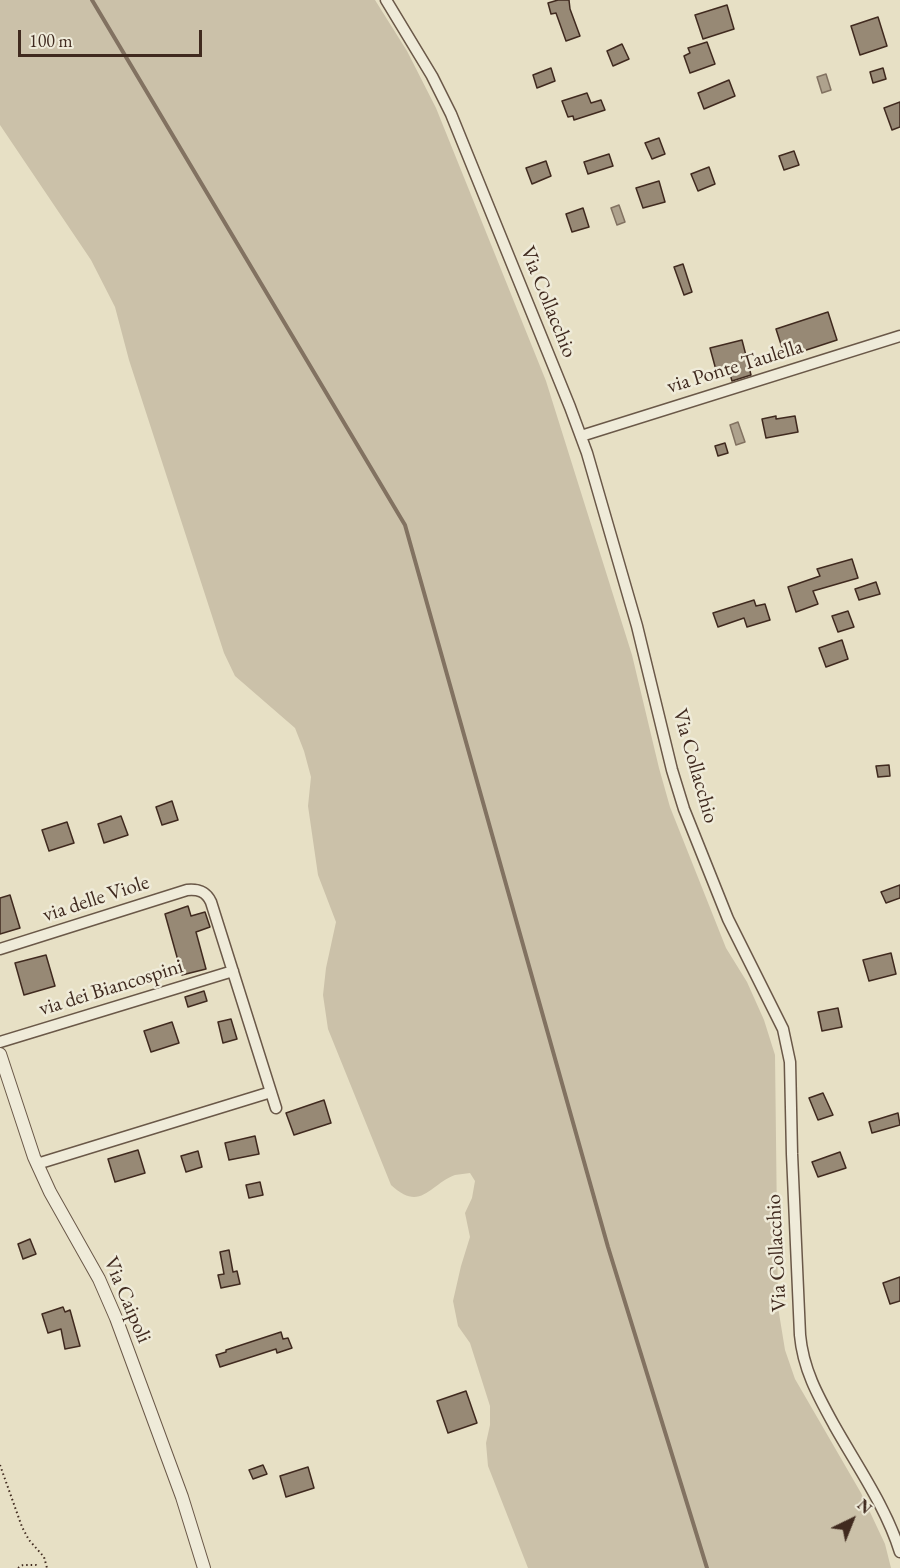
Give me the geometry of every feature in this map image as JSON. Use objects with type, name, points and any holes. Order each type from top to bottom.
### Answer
[{"type":"street","name":"Via Collacchio","points":[[386,0],[432,76],[451,114],[581,436],[638,626],[672,770],[682,801],[728,919],[751,967],[777,1012],[786,1039],[790,1062],[800,1335],[805,1366],[818,1396],[881,1509],[900,1552]]},
{"type":"street","name":"via Ponte Taulella","points":[[581,436],[900,336]]},
{"type":"street","name":"via delle Viole","points":[[0,950],[194,889],[204,892],[211,902],[232,971]]},
{"type":"street","name":"via dei Biancospini","points":[[0,1042],[232,971]]},
{"type":"street","points":[[232,971],[276,1108]]},
{"type":"street","name":"Via Caipoli","points":[[0,1054],[37,1164],[109,1300],[179,1490],[204,1568]]},
{"type":"street","points":[[37,1164],[271,1092]]},
{"type":"path","points":[[0,1465],[22,1527],[28,1540],[44,1557],[47,1568]]},
{"type":"path","points":[[18,1568],[23,1564],[36,1565],[38,1568]]},
{"type":"shaded area","points":[[0,0],[375,0],[407,51],[436,108],[546,381],[632,655],[670,807],[726,948],[747,982],[764,1020],[775,1055],[778,1307],[785,1350],[795,1379],[861,1493],[885,1544],[891,1568],[528,1568],[488,1466],[486,1443],[490,1425],[490,1406],[470,1343],[458,1326],[453,1301],[470,1237],[465,1213],[472,1198],[475,1181],[470,1173],[455,1175],[418,1197],[410,1197],[401,1193],[391,1185],[328,1029],[323,995],[336,922],[318,875],[308,806],[311,777],[304,751],[295,728],[235,676],[224,653],[129,360],[115,307],[91,260],[0,125]]},
{"type":"shaded area","points":[[826,74],[831,90],[822,93],[817,77]]},
{"type":"shaded area","points":[[619,205],[625,222],[617,225],[611,208]]},
{"type":"shaded area","points":[[738,422],[745,442],[736,445],[730,425]]},
{"type":"building","points":[[569,0],[580,36],[566,41],[556,13],[551,14],[548,3]]},
{"type":"building","points":[[727,5],[734,29],[703,39],[695,15]]},
{"type":"building","points":[[878,17],[887,46],[860,55],[851,26]]},
{"type":"building","points":[[707,42],[715,64],[690,73],[684,56],[690,53],[688,48]]},
{"type":"building","points":[[622,44],[629,59],[613,66],[607,51]]},
{"type":"building","points":[[551,68],[555,81],[537,88],[533,75]]},
{"type":"building","points":[[883,68],[886,79],[873,83],[870,72]]},
{"type":"building","points":[[729,80],[735,96],[704,109],[698,93]]},
{"type":"building","points":[[587,93],[591,103],[601,100],[605,110],[574,120],[573,116],[568,117],[562,101]]},
{"type":"building","points":[[900,102],[900,127],[892,130],[884,108]]},
{"type":"building","points":[[659,138],[665,154],[652,159],[645,143]]},
{"type":"building","points":[[794,151],[799,165],[784,170],[779,156]]},
{"type":"building","points":[[609,154],[613,166],[588,174],[584,162]]},
{"type":"building","points":[[546,161],[551,176],[532,184],[526,168]]},
{"type":"building","points":[[709,167],[715,184],[698,191],[691,174]]},
{"type":"building","points":[[659,181],[665,202],[643,208],[636,188]]},
{"type":"building","points":[[583,208],[589,227],[572,232],[566,214]]},
{"type":"building","points":[[683,264],[692,292],[684,295],[674,267]]},
{"type":"building","points":[[828,312],[837,340],[785,357],[776,329]]},
{"type":"building","points":[[742,340],[751,375],[732,381],[728,367],[716,370],[710,348]]},
{"type":"building","points":[[776,416],[776,419],[795,416],[798,432],[766,438],[762,419]]},
{"type":"building","points":[[725,443],[728,453],[718,456],[715,446]]},
{"type":"building","points":[[852,559],[858,578],[813,591],[818,604],[796,612],[788,587],[820,576],[817,569]]},
{"type":"building","points":[[876,582],[880,594],[859,600],[855,589]]},
{"type":"building","points":[[754,600],[756,606],[765,604],[770,620],[747,627],[744,618],[718,627],[713,613]]},
{"type":"building","points":[[848,611],[854,627],[838,632],[832,616]]},
{"type":"building","points":[[842,640],[848,659],[826,667],[819,648]]},
{"type":"building","points":[[889,765],[890,776],[878,777],[876,766]]},
{"type":"building","points":[[172,801],[178,820],[162,825],[156,807]]},
{"type":"building","points":[[121,816],[128,835],[104,843],[98,824]]},
{"type":"building","points":[[67,822],[74,843],[49,851],[42,830]]},
{"type":"building","points":[[900,885],[900,898],[886,903],[881,892]]},
{"type":"building","points":[[10,895],[20,928],[0,934],[0,898]]},
{"type":"building","points":[[188,906],[191,916],[205,912],[210,927],[196,932],[206,969],[182,975],[165,914]]},
{"type":"building","points":[[891,953],[896,974],[869,981],[863,960]]},
{"type":"building","points":[[46,955],[55,986],[24,995],[15,963]]},
{"type":"building","points":[[204,991],[207,1001],[188,1007],[185,997]]},
{"type":"building","points":[[838,1008],[842,1027],[822,1031],[818,1012]]},
{"type":"building","points":[[231,1019],[237,1039],[223,1043],[218,1022]]},
{"type":"building","points":[[172,1022],[179,1043],[151,1052],[144,1031]]},
{"type":"building","points":[[823,1093],[833,1115],[818,1120],[809,1098]]},
{"type":"building","points":[[324,1100],[331,1123],[294,1135],[286,1113]]},
{"type":"building","points":[[898,1113],[900,1125],[872,1133],[869,1122]]},
{"type":"building","points":[[255,1136],[259,1154],[229,1160],[225,1143]]},
{"type":"building","points":[[138,1150],[145,1173],[115,1182],[108,1159]]},
{"type":"building","points":[[198,1151],[202,1167],[186,1172],[181,1156]]},
{"type":"building","points":[[840,1152],[846,1168],[818,1177],[812,1162]]},
{"type":"building","points":[[260,1182],[263,1195],[249,1198],[246,1185]]},
{"type":"building","points":[[30,1239],[36,1254],[23,1259],[18,1244]]},
{"type":"building","points":[[229,1250],[233,1272],[237,1271],[240,1284],[221,1288],[218,1275],[224,1274],[220,1252]]},
{"type":"building","points":[[900,1277],[900,1301],[890,1304],[883,1283]]},
{"type":"building","points":[[63,1307],[65,1312],[70,1310],[80,1346],[65,1349],[61,1329],[48,1333],[42,1314]]},
{"type":"building","points":[[281,1332],[283,1339],[288,1338],[292,1348],[277,1353],[276,1349],[220,1367],[216,1355]]},
{"type":"building","points":[[466,1391],[477,1423],[448,1433],[437,1401]]},
{"type":"building","points":[[263,1465],[267,1474],[253,1479],[249,1470]]},
{"type":"building","points":[[308,1467],[314,1488],[286,1497],[280,1476]]},
{"type":"waterway","points":[[92,0],[405,525],[608,1247],[707,1568]]}]
